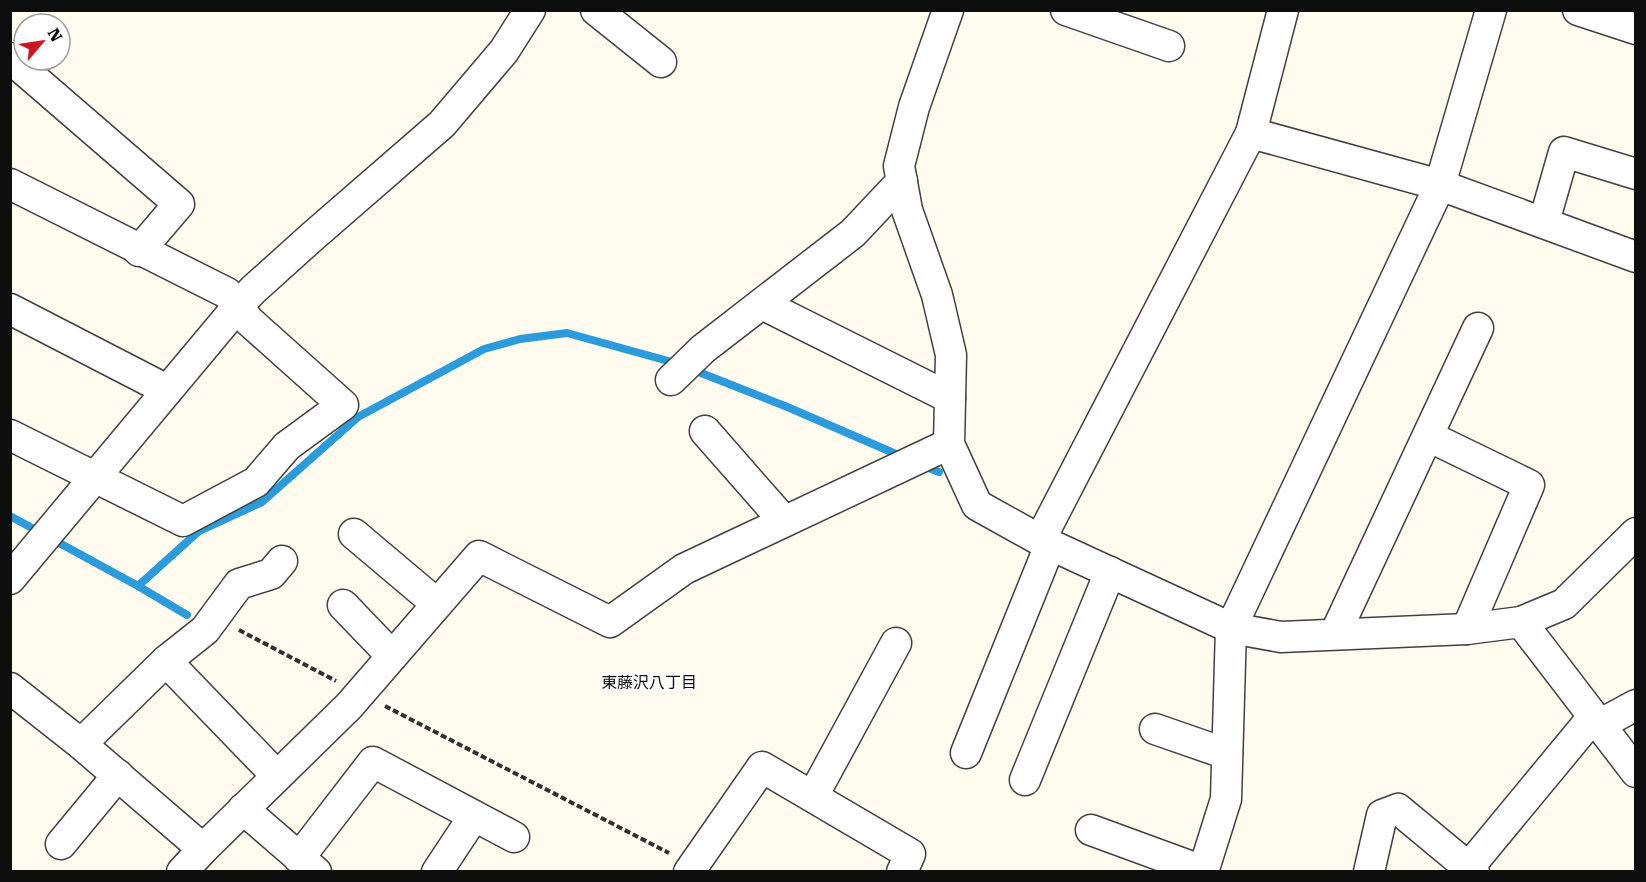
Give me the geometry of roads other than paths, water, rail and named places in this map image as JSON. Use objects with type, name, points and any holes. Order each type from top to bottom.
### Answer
[{"type":"street","points":[[10,579],[238,306],[313,236],[442,124],[504,51],[530,10]]},
{"type":"street","points":[[596,10],[661,62]]},
{"type":"street","points":[[948,10],[914,106],[899,166],[907,210],[937,295],[951,355],[949,444],[977,505],[1045,543],[1231,628],[1281,637],[1467,629],[1521,622],[1564,604],[1635,533]]},
{"type":"street","points":[[1066,10],[1169,46]]},
{"type":"street","points":[[966,753],[1045,543],[1251,133],[1283,10]]},
{"type":"street","points":[[1091,830],[1203,871],[1226,799],[1231,628],[1440,185],[1491,10]]},
{"type":"street","points":[[1578,10],[1635,29]]},
{"type":"street","points":[[10,58],[179,204],[140,250]]},
{"type":"street","points":[[1251,133],[1440,185],[1634,253]]},
{"type":"street","points":[[1544,222],[1564,152],[1635,174]]},
{"type":"street","points":[[671,380],[703,349],[853,233],[902,181]]},
{"type":"street","points":[[10,184],[227,294],[249,321],[343,405],[287,447],[256,482],[183,521],[10,435]]},
{"type":"street","points":[[762,304],[950,398]]},
{"type":"street","points":[[10,309],[167,390]]},
{"type":"street","points":[[1335,634],[1478,328]]},
{"type":"street","points":[[705,431],[784,521]]},
{"type":"street","points":[[1428,436],[1529,485],[1467,629]]},
{"type":"street","points":[[182,872],[360,693],[479,556],[610,622],[684,569],[949,444]]},
{"type":"street","points":[[354,534],[437,604]]},
{"type":"street","points":[[81,744],[166,661],[205,630],[239,584],[271,574],[282,561]]},
{"type":"street","points":[[1025,780],[1110,572]]},
{"type":"street","points":[[343,605],[393,656]]},
{"type":"street","points":[[1521,622],[1635,772]]},
{"type":"street","points":[[813,796],[896,642]]},
{"type":"street","points":[[166,661],[278,776]]},
{"type":"street","points":[[10,688],[81,744],[203,849]]},
{"type":"street","points":[[1369,872],[1382,815],[1398,809],[1472,869],[1596,721],[1635,705]]},
{"type":"street","points":[[1155,729],[1227,754]]},
{"type":"street","points":[[243,809],[307,865],[373,762],[514,837]]},
{"type":"street","points":[[691,868],[762,767],[910,854],[902,872]]},
{"type":"street","points":[[61,844],[118,775]]},
{"type":"street","points":[[437,872],[474,816]]},
{"type":"waterway","points":[[138,586],[199,531],[262,502],[358,417],[484,349],[520,339],[567,333],[679,364]]},
{"type":"waterway","points":[[691,369],[785,406],[903,457]]},
{"type":"waterway","points":[[921,465],[939,472]]},
{"type":"waterway","points":[[10,516],[187,615]]},
{"type":"district","name":"東藤沢八丁目","points":[[649,682]]}]
